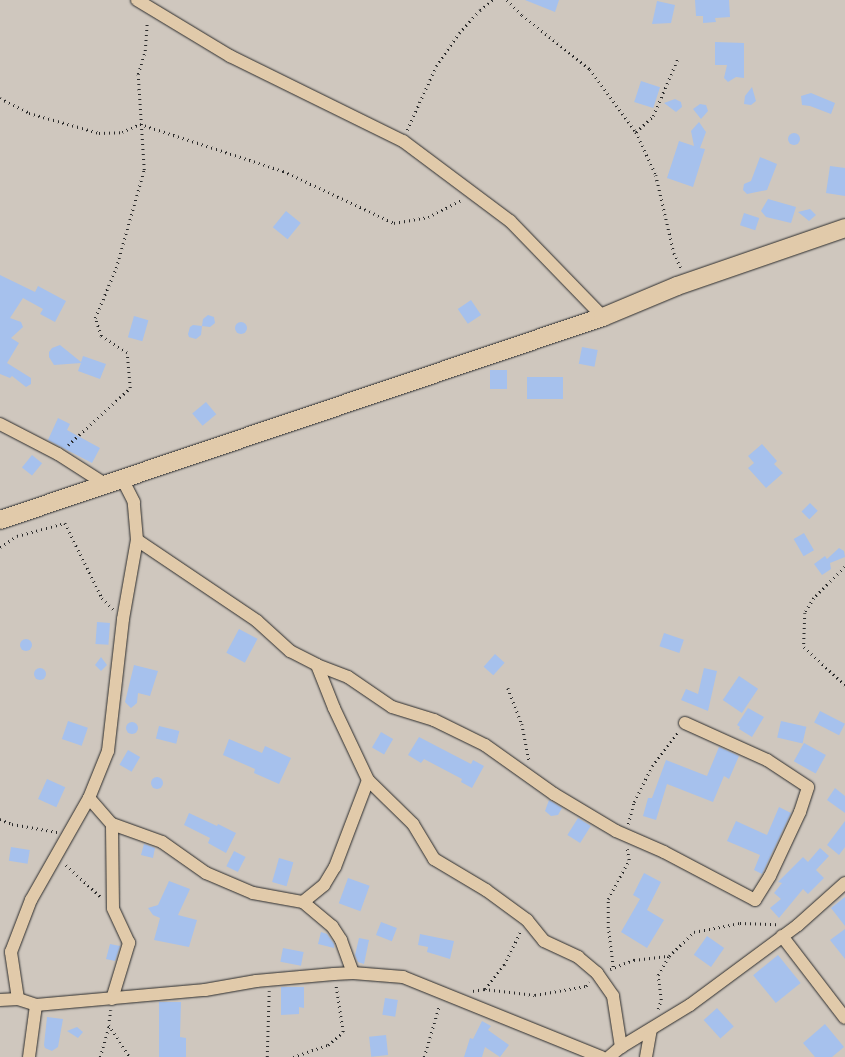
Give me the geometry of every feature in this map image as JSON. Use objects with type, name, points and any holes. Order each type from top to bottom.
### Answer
[{"type":"main road","points":[[0,520],[603,317],[688,282],[845,228]]},
{"type":"street","points":[[142,4],[230,56],[403,141],[510,221],[603,317]]},
{"type":"street","points":[[0,424],[58,454],[105,484]]},
{"type":"street","points":[[18,999],[11,952],[31,900],[89,798],[108,751],[123,619],[137,540],[134,502],[122,478]]},
{"type":"street","points":[[137,540],[257,621],[290,651],[317,665],[348,677],[392,707],[434,720],[485,745],[531,778],[616,831],[664,852],[755,900],[770,876],[800,812],[808,787],[767,760],[685,723]]},
{"type":"street","points":[[317,665],[334,708],[368,780],[413,824],[434,859],[486,890],[527,920],[544,941],[578,957],[597,973],[613,996],[621,1047]]},
{"type":"street","points":[[304,902],[324,885],[335,867],[368,780]]},
{"type":"street","points":[[89,798],[112,824],[162,842],[206,872],[253,893],[304,902],[332,926],[341,940],[353,973]]},
{"type":"street","points":[[112,824],[113,908],[129,942],[112,998]]},
{"type":"street","points":[[609,1057],[621,1047],[690,1005],[798,925],[845,883]]},
{"type":"street","points":[[782,936],[845,1018]]},
{"type":"street","points":[[0,1000],[18,999],[36,1005],[206,990],[256,982],[353,973],[403,978],[601,1057]]},
{"type":"street","points":[[28,1057],[36,1005]]},
{"type":"street","points":[[646,1057],[651,1029]]},
{"type":"path","points":[[403,141],[436,66],[459,33],[480,10],[493,0]]},
{"type":"path","points":[[507,0],[522,15],[590,69],[636,132],[656,175],[674,253],[688,282]]},
{"type":"path","points":[[58,454],[130,388],[127,353],[101,336],[95,318],[116,268],[144,170],[138,74],[145,51],[142,4]]},
{"type":"path","points":[[636,132],[653,116],[678,58]]},
{"type":"path","points":[[0,98],[29,113],[99,133],[122,132],[140,124],[283,170],[394,223],[428,217],[473,193]]},
{"type":"path","points":[[0,547],[17,536],[65,523],[102,598],[123,619]]},
{"type":"path","points":[[845,567],[814,598],[805,612],[804,647],[845,685]]},
{"type":"path","points":[[508,688],[528,744],[531,778]]},
{"type":"path","points":[[0,819],[12,824],[68,834]]},
{"type":"path","points":[[55,856],[113,908]]},
{"type":"path","points":[[484,990],[504,965],[527,920]]},
{"type":"path","points":[[651,1029],[661,1000],[658,975],[669,956]]},
{"type":"path","points":[[293,1057],[328,1045],[343,1032],[334,974]]},
{"type":"path","points":[[256,982],[269,991],[267,1057]]},
{"type":"path","points":[[100,1057],[109,1025],[112,998]]},
{"type":"path","points":[[109,1025],[130,1057]]},
{"type":"building","points":[[525,0],[559,0],[555,12]]},
{"type":"building","points":[[695,0],[729,0],[730,17],[715,18],[716,22],[703,23],[703,16],[696,16]]},
{"type":"building","points":[[657,1],[675,5],[671,23],[652,24]]},
{"type":"building","points":[[715,42],[744,43],[744,78],[736,77],[728,82],[724,78],[727,65],[715,65]]},
{"type":"building","points":[[641,81],[660,87],[653,108],[634,102]]},
{"type":"building","points":[[752,87],[756,101],[751,105],[744,104],[745,96]]},
{"type":"building","points":[[811,93],[835,103],[831,114],[802,105],[801,96]]},
{"type":"building","points":[[675,99],[681,102],[682,107],[676,112],[664,103]]},
{"type":"building","points":[[700,104],[706,105],[708,111],[701,119],[693,109]]},
{"type":"building","points":[[699,122],[706,132],[700,148],[705,149],[693,187],[667,178],[679,141],[694,146],[691,131]]},
{"type":"building","points":[[792,133],[796,133],[800,139],[796,145],[792,145],[788,141],[788,137]]},
{"type":"building","points":[[760,157],[777,164],[767,190],[747,194],[743,190],[744,184],[751,181]]},
{"type":"building","points":[[830,166],[845,168],[845,196],[826,193]]},
{"type":"building","points":[[768,199],[796,207],[791,223],[766,217],[761,211]]},
{"type":"building","points":[[810,209],[816,215],[809,221],[798,212]]},
{"type":"building","points":[[286,211],[301,223],[288,239],[273,227]]},
{"type":"building","points":[[744,213],[759,218],[755,230],[740,225]]},
{"type":"building","points":[[0,275],[35,292],[38,286],[66,301],[55,322],[40,314],[43,309],[23,298],[10,318],[21,322],[23,327],[11,338],[19,343],[7,363],[31,378],[31,384],[26,387],[12,376],[10,378],[0,374]]},
{"type":"building","points":[[471,300],[481,315],[468,324],[458,309]]},
{"type":"building","points":[[208,315],[214,317],[215,323],[210,327],[202,326],[203,319]]},
{"type":"building","points":[[134,316],[148,320],[142,341],[128,337]]},
{"type":"building","points":[[239,322],[243,322],[247,328],[243,334],[239,334],[235,330],[235,326]]},
{"type":"building","points":[[193,325],[202,326],[201,335],[196,339],[189,337],[188,334],[190,327]]},
{"type":"building","points":[[60,345],[81,362],[83,356],[106,364],[100,379],[78,371],[81,363],[54,365],[49,357],[49,352],[52,348]]},
{"type":"building","points":[[582,347],[598,350],[594,367],[579,364]]},
{"type":"building","points":[[490,370],[507,370],[507,389],[490,389]]},
{"type":"building","points":[[527,377],[563,377],[563,399],[527,399]]},
{"type":"building","points":[[206,402],[216,414],[202,426],[192,414]]},
{"type":"building","points":[[58,418],[70,424],[67,430],[100,448],[92,463],[48,440]]},
{"type":"building","points":[[762,444],[777,461],[774,464],[783,473],[766,488],[748,468],[754,463],[748,456]]},
{"type":"building","points":[[32,455],[42,463],[32,476],[22,467]]},
{"type":"building","points":[[810,503],[818,511],[809,519],[802,511]]},
{"type":"building","points":[[804,533],[814,550],[804,556],[794,539]]},
{"type":"building","points":[[839,548],[844,551],[845,557],[830,563],[831,569],[822,575],[814,564],[825,556],[827,559]]},
{"type":"building","points":[[97,622],[110,623],[108,645],[95,644]]},
{"type":"building","points":[[239,629],[258,639],[245,663],[226,653]]},
{"type":"building","points":[[664,633],[684,640],[679,653],[659,646]]},
{"type":"building","points":[[24,639],[28,639],[32,645],[28,651],[24,651],[20,647],[20,643]]},
{"type":"building","points":[[495,654],[505,663],[493,675],[484,667]]},
{"type":"building","points":[[101,657],[107,665],[101,671],[95,665]]},
{"type":"building","points":[[134,665],[158,671],[150,696],[138,693],[137,703],[131,708],[125,702]]},
{"type":"building","points":[[42,668],[45,669],[45,679],[38,680],[35,679],[34,672],[35,669]]},
{"type":"building","points":[[704,668],[717,671],[708,711],[681,700],[686,689],[698,694]]},
{"type":"building","points":[[739,676],[758,689],[742,713],[723,700]]},
{"type":"building","points":[[748,708],[764,717],[752,737],[739,729],[740,727],[737,725]]},
{"type":"building","points":[[820,711],[845,724],[839,735],[814,723]]},
{"type":"building","points":[[68,721],[88,728],[82,746],[62,739]]},
{"type":"building","points":[[781,721],[806,727],[803,743],[777,738]]},
{"type":"building","points":[[134,722],[137,723],[137,733],[130,734],[127,733],[126,726],[127,723]]},
{"type":"building","points":[[159,726],[179,731],[176,744],[156,739]]},
{"type":"building","points":[[381,732],[393,739],[384,755],[372,748]]},
{"type":"building","points":[[419,737],[471,764],[473,760],[484,766],[472,788],[461,782],[462,779],[424,759],[421,763],[408,755]]},
{"type":"building","points":[[229,739],[262,753],[265,746],[291,758],[279,784],[254,773],[255,769],[223,755]]},
{"type":"building","points":[[804,743],[826,755],[816,773],[794,761]]},
{"type":"building","points":[[719,747],[739,756],[729,779],[724,776],[713,802],[667,784],[656,820],[643,816],[648,798],[652,798],[666,760],[707,776]]},
{"type":"building","points":[[128,750],[140,757],[132,772],[120,765]]},
{"type":"building","points":[[155,777],[159,777],[163,783],[159,789],[155,789],[151,785],[151,781]]},
{"type":"building","points":[[47,779],[65,787],[56,807],[38,799]]},
{"type":"building","points":[[835,788],[845,796],[845,813],[827,800]]},
{"type":"building","points":[[549,800],[562,808],[558,815],[551,816],[545,811]]},
{"type":"building","points":[[779,807],[791,813],[762,874],[754,870],[760,855],[727,841],[736,821],[767,835]]},
{"type":"building","points":[[189,813],[236,833],[226,853],[208,843],[210,838],[184,825]]},
{"type":"building","points":[[578,818],[591,826],[580,843],[567,835]]},
{"type":"building","points":[[845,821],[845,847],[839,855],[827,845]]},
{"type":"building","points":[[144,844],[155,848],[153,858],[141,855]]},
{"type":"building","points":[[11,847],[30,850],[28,864],[9,861]]},
{"type":"building","points":[[820,848],[829,856],[816,870],[824,878],[808,894],[803,889],[779,918],[770,908],[781,899],[774,893],[782,883],[778,882],[803,857],[808,862]]},
{"type":"building","points":[[234,851],[246,857],[238,872],[226,866]]},
{"type":"building","points":[[279,858],[293,862],[287,886],[272,882]]},
{"type":"building","points":[[644,873],[661,882],[647,910],[664,920],[647,948],[621,932],[640,899],[633,895]]},
{"type":"building","points":[[348,878],[370,886],[360,911],[339,903]]},
{"type":"building","points":[[169,881],[190,889],[178,915],[197,920],[189,947],[154,940],[160,918],[153,915],[148,908],[158,905]]},
{"type":"building","points":[[845,897],[845,926],[831,908]]},
{"type":"building","points":[[381,922],[397,928],[392,941],[376,935]]},
{"type":"building","points":[[845,929],[845,959],[830,940]]},
{"type":"building","points":[[321,932],[327,934],[334,944],[334,948],[318,944]]},
{"type":"building","points":[[420,934],[454,941],[450,959],[427,952],[428,947],[418,945]]},
{"type":"building","points":[[707,936],[724,948],[711,967],[694,955]]},
{"type":"building","points":[[359,938],[369,940],[364,964],[358,962],[355,955]]},
{"type":"building","points":[[110,944],[120,946],[115,961],[106,959]]},
{"type":"building","points":[[283,948],[304,952],[301,966],[280,962]]},
{"type":"building","points":[[778,955],[801,983],[776,1003],[753,975]]},
{"type":"building","points":[[281,987],[304,987],[304,1008],[299,1007],[299,1014],[281,1015]]},
{"type":"building","points":[[385,998],[398,1000],[395,1017],[382,1015]]},
{"type":"building","points":[[159,1002],[181,1002],[180,1037],[186,1038],[186,1057],[159,1057]]},
{"type":"building","points":[[717,1008],[734,1027],[720,1039],[704,1020]]},
{"type":"building","points":[[47,1017],[63,1019],[58,1047],[52,1051],[45,1048],[44,1045]]},
{"type":"building","points":[[482,1021],[491,1026],[488,1030],[509,1045],[500,1057],[485,1047],[482,1057],[464,1057],[470,1038],[473,1039]]},
{"type":"building","points":[[825,1024],[844,1047],[832,1057],[815,1057],[803,1043]]},
{"type":"building","points":[[77,1027],[83,1032],[78,1038],[67,1031]]},
{"type":"building","points":[[386,1035],[388,1055],[371,1057],[369,1037]]}]
